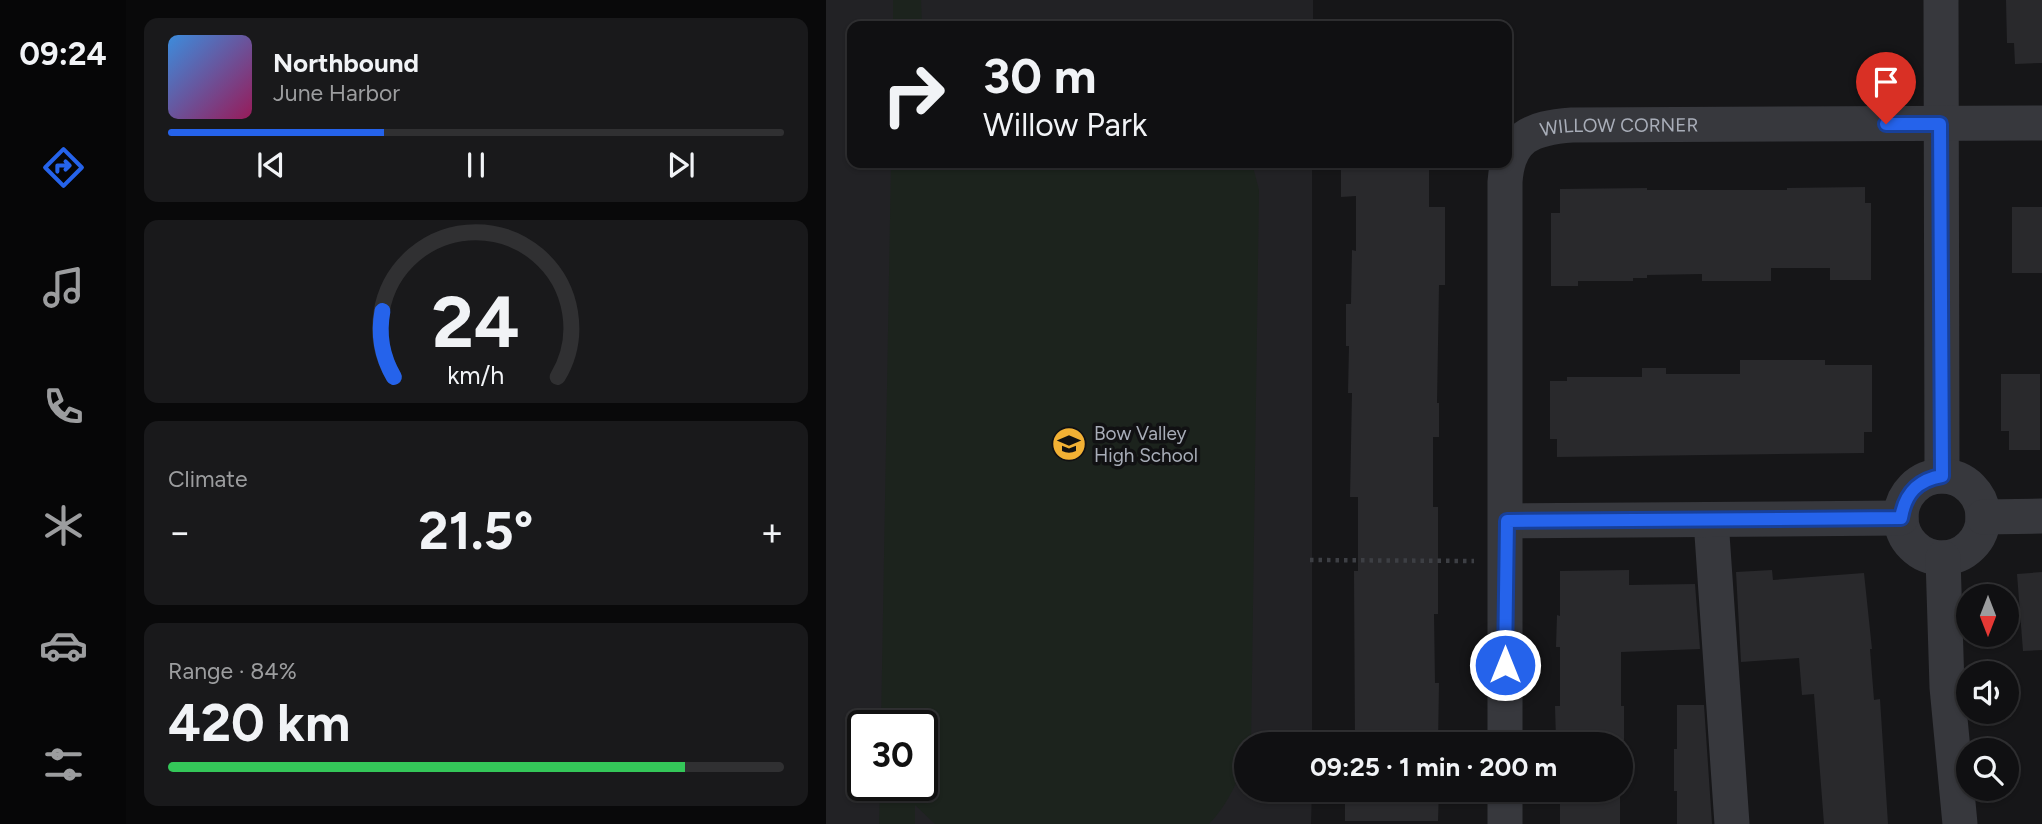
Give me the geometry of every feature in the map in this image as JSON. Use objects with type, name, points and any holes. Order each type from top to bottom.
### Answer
[{"type":"street","points":[[1941,0],[1942,476]]},
{"type":"street","points":[[1940,124],[2042,123]]},
{"type":"street","name":"WILLOW CORNER","points":[[1512,150],[1520,140],[1536,131],[1572,125],[1940,124]]},
{"type":"street","name":"WILLOW CORNER","points":[[1506,168],[1507,521]]},
{"type":"street","points":[[1942,476],[1958,480],[1970,487],[1979,498],[1983,517],[1978,538],[1969,549],[1957,556],[1943,558],[1930,557],[1910,542],[1901,518],[1909,493],[1919,483],[1942,476]]},
{"type":"street","points":[[1983,517],[2042,516]]},
{"type":"street","points":[[1505,732],[1507,521],[1901,518]]},
{"type":"street","points":[[1711,520],[1732,824]]},
{"type":"street","points":[[1943,558],[1947,687],[1960,824]]},
{"type":"street","points":[[1505,802],[1505,824]]},
{"type":"path","points":[[1310,560],[1478,561]]},
{"type":"shaded area","name":"Bow Valley High School","points":[[826,0],[1313,0],[1313,21],[847,21],[847,168],[1312,168],[1312,732],[1234,732],[1234,802],[1312,802],[1311,824],[826,824]]},
{"type":"shaded area","points":[[893,0],[921,0],[922,21],[893,21]]},
{"type":"shaded area","name":"Bow Valley High School","points":[[891,168],[1253,168],[1259,190],[1251,732],[1234,732],[1234,787],[1209,824],[935,824],[915,805],[915,824],[879,824],[880,801],[938,801],[938,710],[881,710]]},
{"type":"building","points":[[2006,0],[2042,0],[2042,63],[2015,64],[2014,43],[2007,43]]},
{"type":"building","points":[[1341,168],[1429,168],[1429,207],[1445,207],[1445,285],[1439,285],[1439,437],[1433,437],[1433,507],[1438,507],[1438,614],[1434,614],[1435,683],[1439,683],[1438,732],[1355,732],[1354,571],[1358,571],[1358,497],[1350,497],[1352,393],[1348,393],[1346,304],[1351,304],[1352,250],[1356,251],[1356,196],[1341,197]]},
{"type":"building","points":[[1865,187],[1865,203],[1871,203],[1871,280],[1830,280],[1830,268],[1771,268],[1771,281],[1702,281],[1702,274],[1647,275],[1647,278],[1633,278],[1633,281],[1578,281],[1578,286],[1551,286],[1551,213],[1560,213],[1560,189],[1787,190]]},
{"type":"building","points":[[2012,207],[2042,207],[2042,273],[2012,273]]},
{"type":"building","points":[[1740,360],[1825,360],[1825,365],[1872,365],[1872,432],[1864,432],[1864,453],[1557,457],[1557,439],[1550,439],[1550,381],[1567,381],[1567,377],[1642,377],[1642,368],[1666,368],[1666,374],[1740,374]]},
{"type":"building","points":[[2001,374],[2040,374],[2040,450],[2009,450],[2009,431],[2001,431]]},
{"type":"building","points":[[1629,570],[1629,585],[1695,584],[1700,649],[1621,652],[1624,732],[1556,732],[1555,706],[1560,706],[1560,647],[1556,647],[1557,615],[1560,616],[1560,571]]},
{"type":"building","points":[[1772,570],[1773,580],[1864,573],[1874,700],[1880,699],[1888,824],[1824,824],[1814,694],[1802,695],[1799,658],[1741,662],[1736,572]]},
{"type":"building","points":[[2042,572],[2042,650],[2023,651],[2020,584],[2018,584],[2017,574]]},
{"type":"building","points":[[1677,705],[1704,705],[1712,824],[1677,824],[1674,749],[1677,749]]},
{"type":"building","points":[[1345,802],[1439,802],[1438,821],[1345,821]]},
{"type":"building","points":[[1560,802],[1620,802],[1620,824],[1560,824]]},
{"type":"place","name":"Bow Valley High School","points":[[1069,444]]},
{"type":"route","points":[[1505,665],[1507,521],[1901,518],[1909,493],[1919,483],[1942,476],[1940,124],[1886,124]]}]
